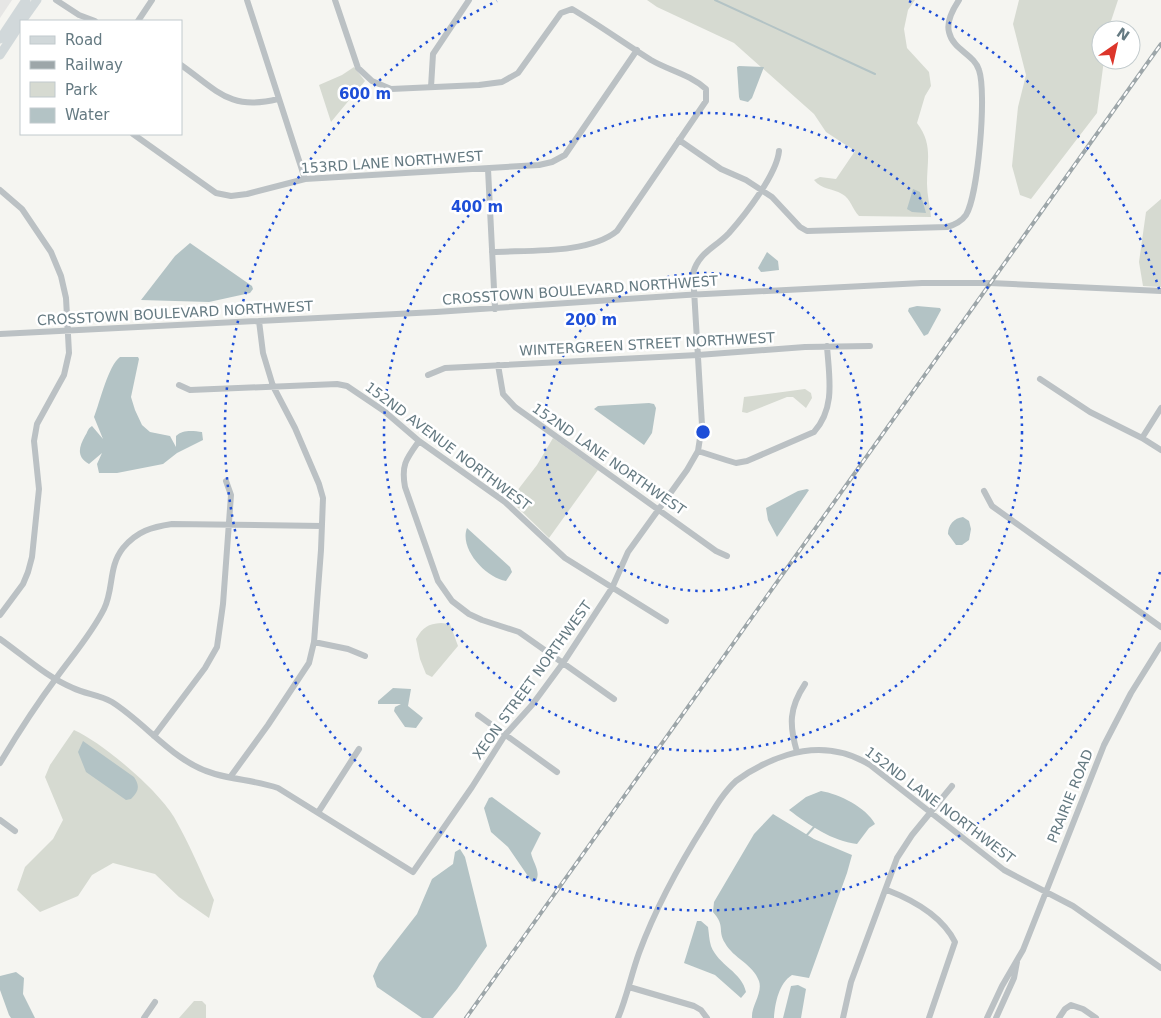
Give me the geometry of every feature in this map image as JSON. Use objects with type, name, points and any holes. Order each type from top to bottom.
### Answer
[{"type":"main road","points":[[0,39],[26,0]]},
{"type":"main road","points":[[23,20],[37,0]]},
{"type":"main road","points":[[0,55],[20,25]]},
{"type":"street","points":[[56,0],[79,15],[92,20]]},
{"type":"street","points":[[139,20],[152,0]]},
{"type":"street","points":[[247,0],[305,179]]},
{"type":"street","points":[[335,0],[348,42],[361,72],[372,81],[391,89],[478,85],[508,79],[518,73],[530,59],[561,14],[572,9],[653,61],[697,80],[706,89],[706,101],[617,231],[606,240],[585,246],[492,252]]},
{"type":"street","points":[[431,87],[433,54],[469,0]]},
{"type":"street","points":[[679,140],[721,169],[746,180],[781,204],[800,227],[808,231],[947,227],[960,222],[968,210],[980,152],[981,75],[975,62],[954,44],[949,35],[949,19],[959,0]]},
{"type":"street","name":"153RD LANE NORTHWEST","points":[[135,135],[216,193],[231,196],[247,194],[305,179],[488,169],[552,162],[565,155],[576,142],[637,50]]},
{"type":"street","points":[[182,66],[236,102],[261,104],[278,99]]},
{"type":"street","name":"XEON STREET NORTHWEST","points":[[319,811],[413,872],[472,787],[505,735],[532,705],[563,663],[612,588],[628,552],[659,510],[698,450],[702,432],[693,273],[696,262],[706,251],[728,234],[761,190],[778,162],[779,151]]},
{"type":"street","points":[[488,169],[496,309]]},
{"type":"street","points":[[0,190],[22,209],[51,252],[64,288],[69,357],[61,383],[37,424],[34,442],[39,489],[32,558],[23,584],[0,615]]},
{"type":"street","name":"CROSSTOWN BOULEVARD NORTHWEST","points":[[0,334],[496,309],[693,295],[949,282],[1161,291]]},
{"type":"street","points":[[231,776],[303,676],[309,663],[314,642],[322,526],[323,498],[314,469],[273,386],[263,353],[260,321]]},
{"type":"street","points":[[698,450],[736,463],[747,461],[814,432],[822,423],[830,402],[827,346]]},
{"type":"street","name":"WINTERGREEN STREET NORTHWEST","points":[[428,376],[445,368],[698,355],[827,346],[870,346]]},
{"type":"street","name":"152ND LANE NORTHWEST","points":[[498,365],[503,394],[515,407],[727,556]]},
{"type":"street","points":[[1040,379],[1090,412],[1142,438],[1161,450]]},
{"type":"street","name":"152ND AVENUE NORTHWEST","points":[[273,386],[337,384],[347,386],[384,411],[419,441],[505,502],[565,558],[612,588],[633,598],[666,621]]},
{"type":"street","points":[[179,385],[190,390],[273,386]]},
{"type":"street","points":[[1142,438],[1161,408]]},
{"type":"street","points":[[419,441],[407,459],[402,471],[405,487],[438,581],[445,594],[469,614],[519,632],[614,699]]},
{"type":"street","points":[[154,736],[204,668],[217,647],[231,495],[226,481]]},
{"type":"street","points":[[984,491],[992,506],[1161,627]]},
{"type":"street","points":[[0,763],[56,679],[93,628],[105,607],[113,564],[132,538],[139,533],[159,526],[322,526]]},
{"type":"street","points":[[0,639],[56,679],[73,688],[114,703],[154,736],[194,765],[215,774],[231,776],[278,788],[319,811],[360,749]]},
{"type":"street","points":[[314,642],[365,656]]},
{"type":"street","name":"PRAIRIE ROAD","points":[[987,1018],[1002,986],[1017,962],[1104,745],[1131,693],[1161,645]]},
{"type":"street","points":[[797,752],[791,730],[792,712],[797,696],[805,684]]},
{"type":"street","points":[[478,715],[558,772]]},
{"type":"street","name":"152ND LANE NORTHWEST","points":[[618,1018],[639,955],[669,885],[722,797],[735,782],[771,760],[797,752],[823,749],[856,757],[1004,870],[1073,906],[1161,968]]},
{"type":"street","points":[[843,1018],[851,982],[887,890],[897,858],[904,846],[952,786]]},
{"type":"street","points":[[0,820],[16,831]]},
{"type":"street","points":[[887,890],[917,903],[949,930],[955,942],[929,1018]]},
{"type":"street","name":"PRAIRIE ROAD","points":[[996,1018],[1014,978],[1017,962]]},
{"type":"street","points":[[629,987],[694,1006],[701,1010],[707,1018]]},
{"type":"street","points":[[144,1018],[155,1002]]},
{"type":"street","points":[[1059,1018],[1065,1008],[1071,1005],[1083,1009],[1096,1018]]},
{"type":"shaded area","points":[[0,0],[12,0],[0,18]]},
{"type":"green space","points":[[647,0],[915,0],[908,10],[904,29],[907,48],[929,72],[931,86],[925,96],[917,123],[927,145],[927,188],[931,217],[859,216],[845,196],[820,186],[814,180],[820,177],[836,179],[855,151],[826,132],[814,114],[734,43],[657,7]]},
{"type":"green space","points":[[1019,0],[1118,0],[1111,20],[1091,20],[1091,70],[1103,70],[1097,113],[1031,199],[1020,195],[1012,166],[1018,107],[1026,75],[1013,24]]},
{"type":"green space","points":[[354,67],[365,81],[331,122],[319,85],[342,75]]},
{"type":"green space","points":[[1161,199],[1161,287],[1143,286],[1139,262],[1146,212]]},
{"type":"green space","points":[[805,389],[811,393],[812,398],[806,408],[793,397],[787,397],[747,413],[742,412],[744,397]]},
{"type":"green space","points":[[553,438],[598,470],[549,538],[510,500],[537,465]]},
{"type":"green space","points":[[441,623],[450,624],[458,646],[432,677],[426,674],[420,659],[416,639],[426,627]]},
{"type":"green space","points":[[74,730],[86,736],[114,756],[143,781],[174,817],[214,900],[209,918],[179,897],[155,874],[113,863],[92,875],[78,896],[40,912],[17,890],[25,867],[53,839],[63,820],[45,777],[50,765]]},
{"type":"green space","points":[[194,1001],[202,1001],[206,1005],[206,1018],[179,1018]]},
{"type":"water","points":[[737,67],[764,67],[752,98],[748,102],[740,100],[739,97]]},
{"type":"water","points":[[913,189],[920,192],[926,213],[912,212],[907,209]]},
{"type":"water","points":[[190,243],[252,286],[253,289],[250,293],[209,302],[141,300],[175,256]]},
{"type":"water","points":[[767,252],[778,261],[779,270],[761,272],[758,268]]},
{"type":"water","points":[[917,306],[940,308],[941,310],[928,334],[924,336],[908,311],[909,308]]},
{"type":"water","points":[[120,357],[138,357],[139,359],[131,397],[142,425],[150,432],[170,436],[176,447],[176,436],[185,431],[202,432],[203,440],[177,453],[163,464],[117,473],[99,473],[97,464],[102,453],[89,464],[80,455],[80,448],[88,429],[92,426],[103,439],[94,417],[108,376]]},
{"type":"water","points":[[654,404],[656,408],[652,433],[644,445],[594,409],[598,406]]},
{"type":"water","points":[[809,490],[777,537],[768,520],[766,508],[798,491]]},
{"type":"water","points":[[963,517],[969,521],[971,529],[969,540],[962,545],[956,545],[948,531],[954,520]]},
{"type":"water","points":[[467,528],[510,567],[512,572],[506,581],[490,574],[476,561],[467,545]]},
{"type":"water","points":[[393,688],[411,689],[408,706],[423,718],[416,728],[405,727],[394,711],[395,707],[401,704],[378,704],[378,701]]},
{"type":"water","points":[[83,741],[134,777],[138,788],[131,799],[126,800],[86,772],[78,752]]},
{"type":"water","points":[[821,791],[851,802],[871,818],[875,824],[869,828],[857,844],[830,836],[813,827],[789,810],[806,797]]},
{"type":"water","points":[[492,797],[541,833],[531,853],[538,874],[536,881],[532,882],[508,847],[491,832],[484,808],[489,798]]},
{"type":"water","points":[[773,814],[814,839],[852,855],[809,978],[792,975],[784,983],[775,1006],[774,1018],[752,1018],[760,986],[759,981],[748,965],[733,953],[725,943],[719,921],[713,912],[714,902],[754,834]]},
{"type":"water","points":[[460,849],[465,857],[487,946],[457,989],[433,1018],[422,1018],[377,987],[373,976],[379,963],[417,914],[432,879],[453,864],[455,852]]},
{"type":"water","points":[[697,921],[701,921],[708,927],[710,944],[714,953],[744,985],[746,992],[741,998],[715,975],[684,963]]},
{"type":"water","points":[[16,972],[24,978],[23,994],[35,1018],[11,1018],[9,1015],[0,990],[0,976]]},
{"type":"water","points":[[798,985],[806,989],[801,1018],[783,1018],[791,986]]},
{"type":"waterway","points":[[715,0],[875,74]]},
{"type":"waterway","points":[[806,836],[814,827]]},
{"type":"railway","points":[[466,1018],[1161,44]]}]
